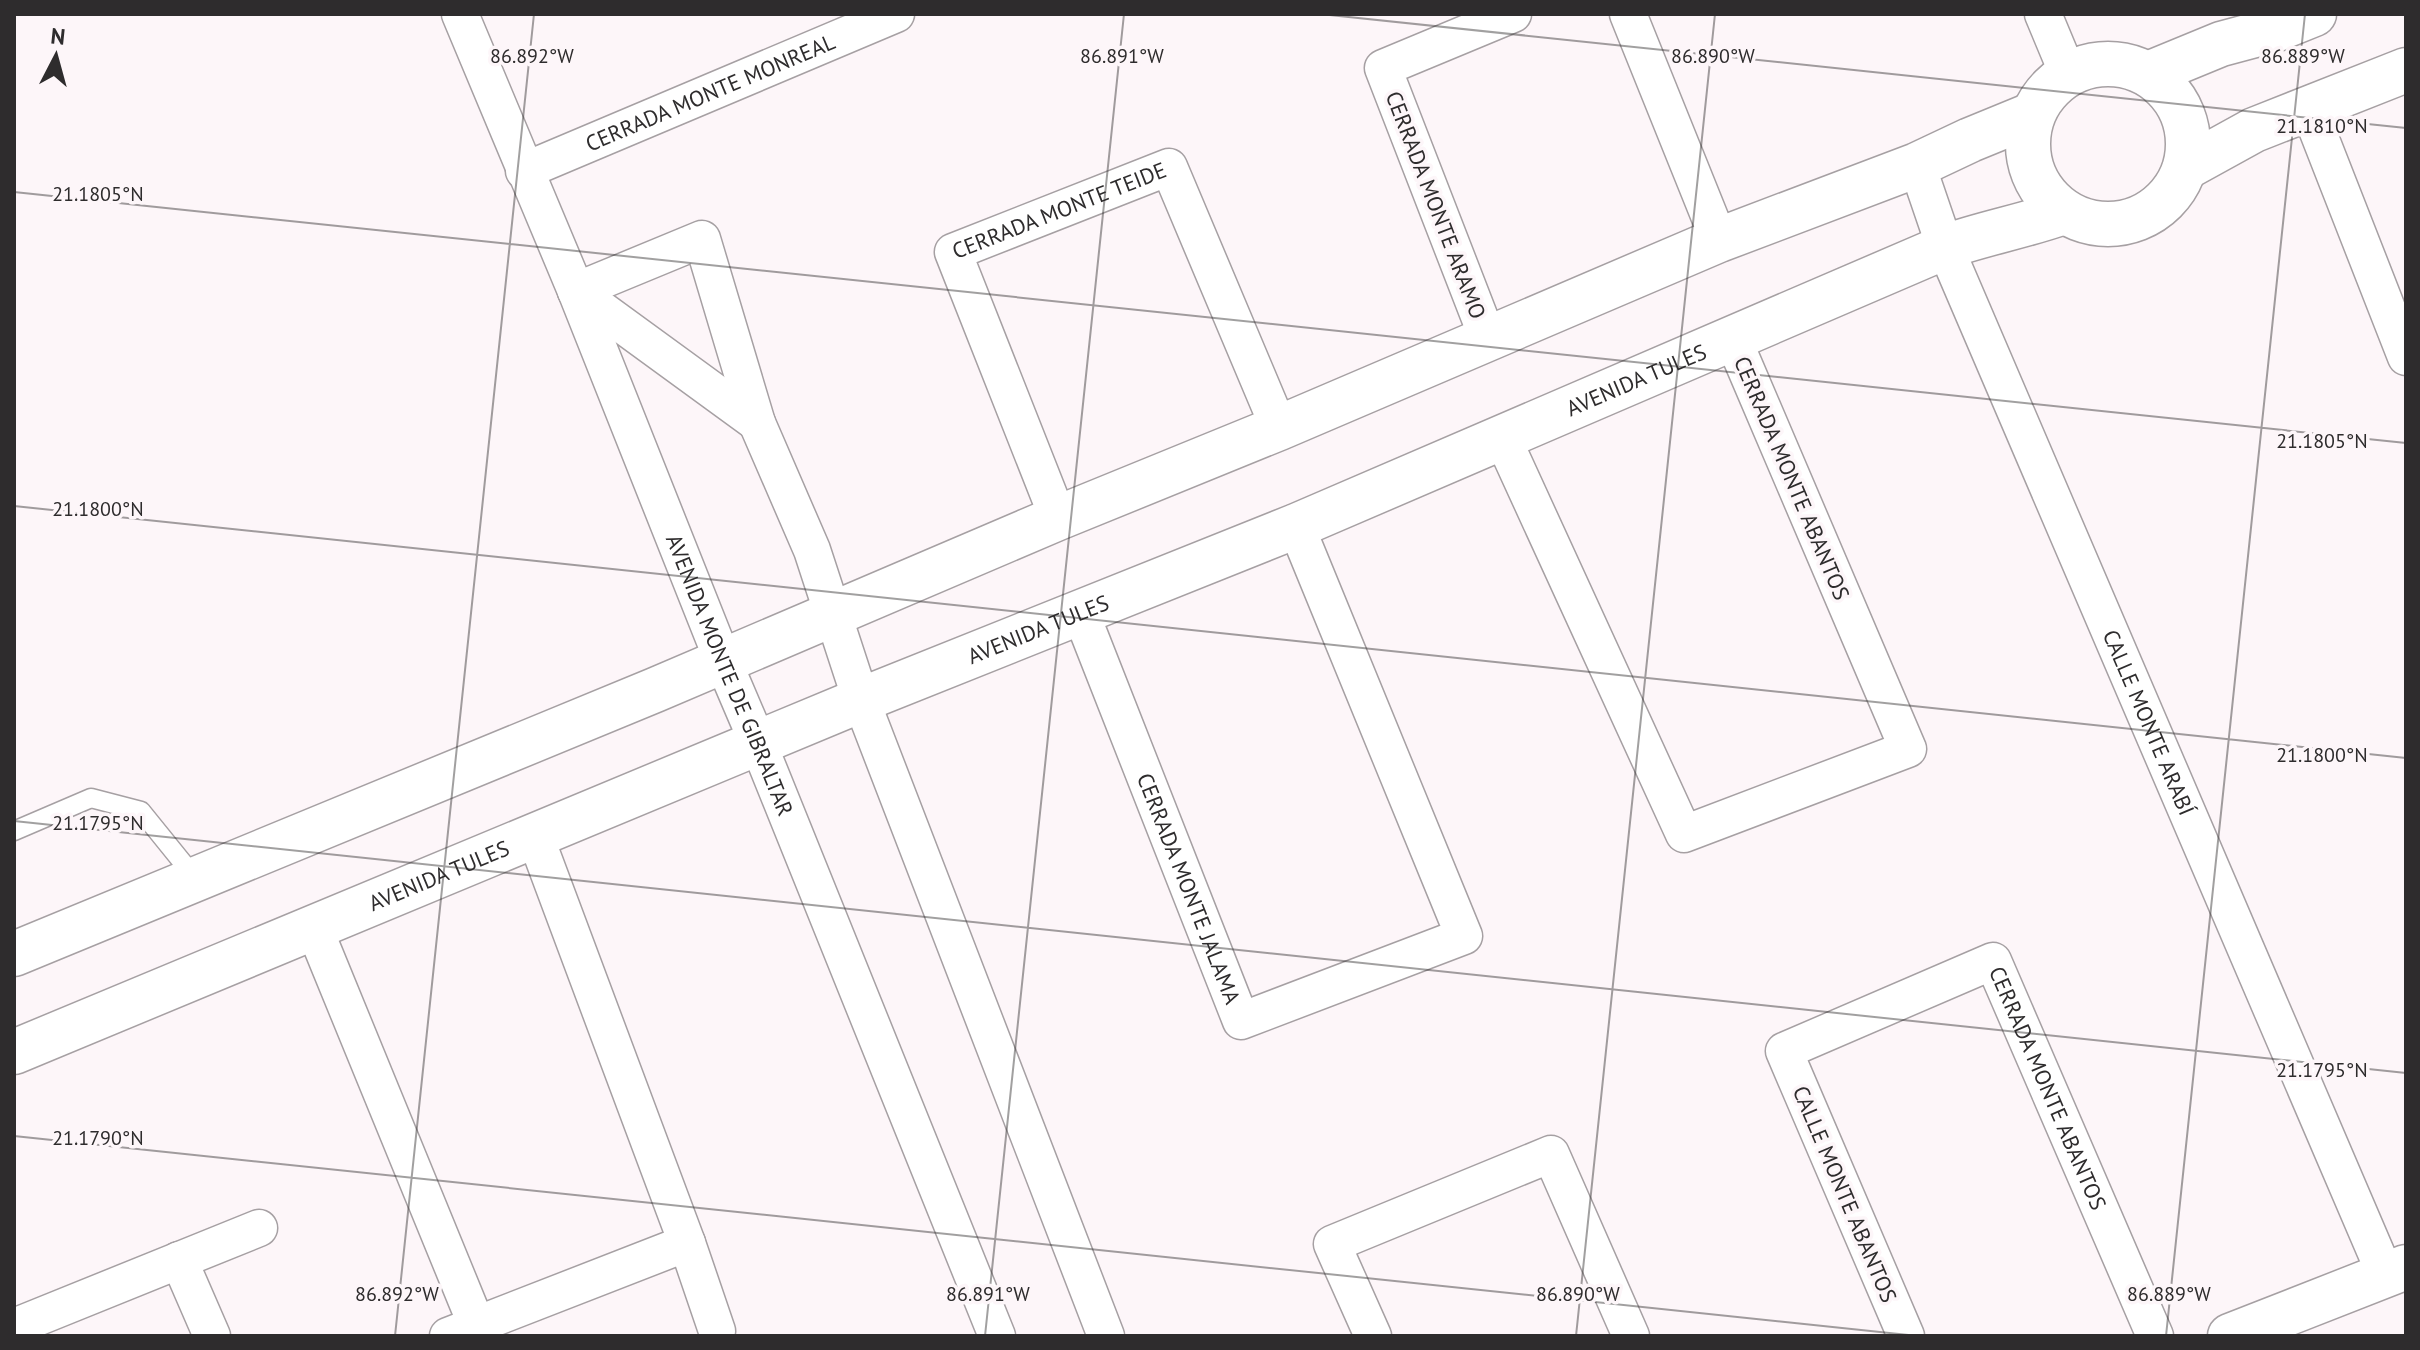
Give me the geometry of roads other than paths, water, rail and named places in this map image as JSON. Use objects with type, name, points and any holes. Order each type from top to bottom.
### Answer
[{"type":"main road","points":[[2148,74],[2221,44],[2277,29],[2314,14]]},
{"type":"main road","points":[[2094,64],[2122,64],[2148,74],[2170,92],[2184,116],[2189,144],[2185,168],[2174,191],[2157,208],[2136,220],[2111,225],[2086,222],[2064,212],[2044,194],[2031,171],[2026,142],[2031,115],[2046,92],[2068,74],[2094,64]]},
{"type":"main road","points":[[2185,168],[2254,130],[2406,70]]},
{"type":"main road","points":[[14,954],[723,661],[1719,240],[1917,165],[2031,115]]},
{"type":"main road","name":"AVENIDA TULES","points":[[14,1052],[861,700],[1296,526],[1945,247],[2064,212]]},
{"type":"main road","points":[[2230,1336],[2396,1271]]},
{"type":"street","name":"AVENIDA MONTE DE GIBRALTAR","points":[[460,14],[576,291],[997,1336]]},
{"type":"street","name":"CERRADA MONTE MONREAL","points":[[524,171],[896,14]]},
{"type":"street","name":"CERRADA MONTE ARAMO","points":[[1488,339],[1383,68],[1513,14]]},
{"type":"street","points":[[1628,14],[1719,240]]},
{"type":"street","points":[[2043,14],[2068,74]]},
{"type":"street","points":[[2309,109],[2406,357]]},
{"type":"street","name":"CALLE MONTE ARABÍ","points":[[1917,165],[1945,247],[2396,1271]]},
{"type":"street","name":"CERRADA MONTE TEIDE","points":[[1058,518],[953,252],[1169,167],[1279,428]]},
{"type":"street","points":[[576,291],[702,239],[757,423],[812,550],[861,700],[1106,1336]]},
{"type":"street","points":[[576,291],[757,423]]},
{"type":"street","name":"CERRADA MONTE ABANTOS","points":[[1503,439],[1684,834],[1908,749],[1733,339]]},
{"type":"street","name":"CERRADA MONTE JALAMA","points":[[1080,611],[1241,1021],[1464,936],[1296,526]]},
{"type":"street","points":[[535,836],[717,1331]]},
{"type":"street","points":[[314,928],[463,1331],[687,1243]]},
{"type":"street","name":"CERRADA MONTE ABANTOS","points":[[1784,1051],[1993,961],[2155,1336]]},
{"type":"street","name":"CALLE MONTE ABANTOS","points":[[1784,1051],[1906,1336]]},
{"type":"street","points":[[1373,1336],[1332,1244],[1551,1154],[1631,1336]]},
{"type":"street","points":[[14,1327],[259,1228]]},
{"type":"street","points":[[179,1260],[212,1336]]},
{"type":"lane","points":[[14,831],[91,798],[104,801],[141,811],[196,879]]}]
